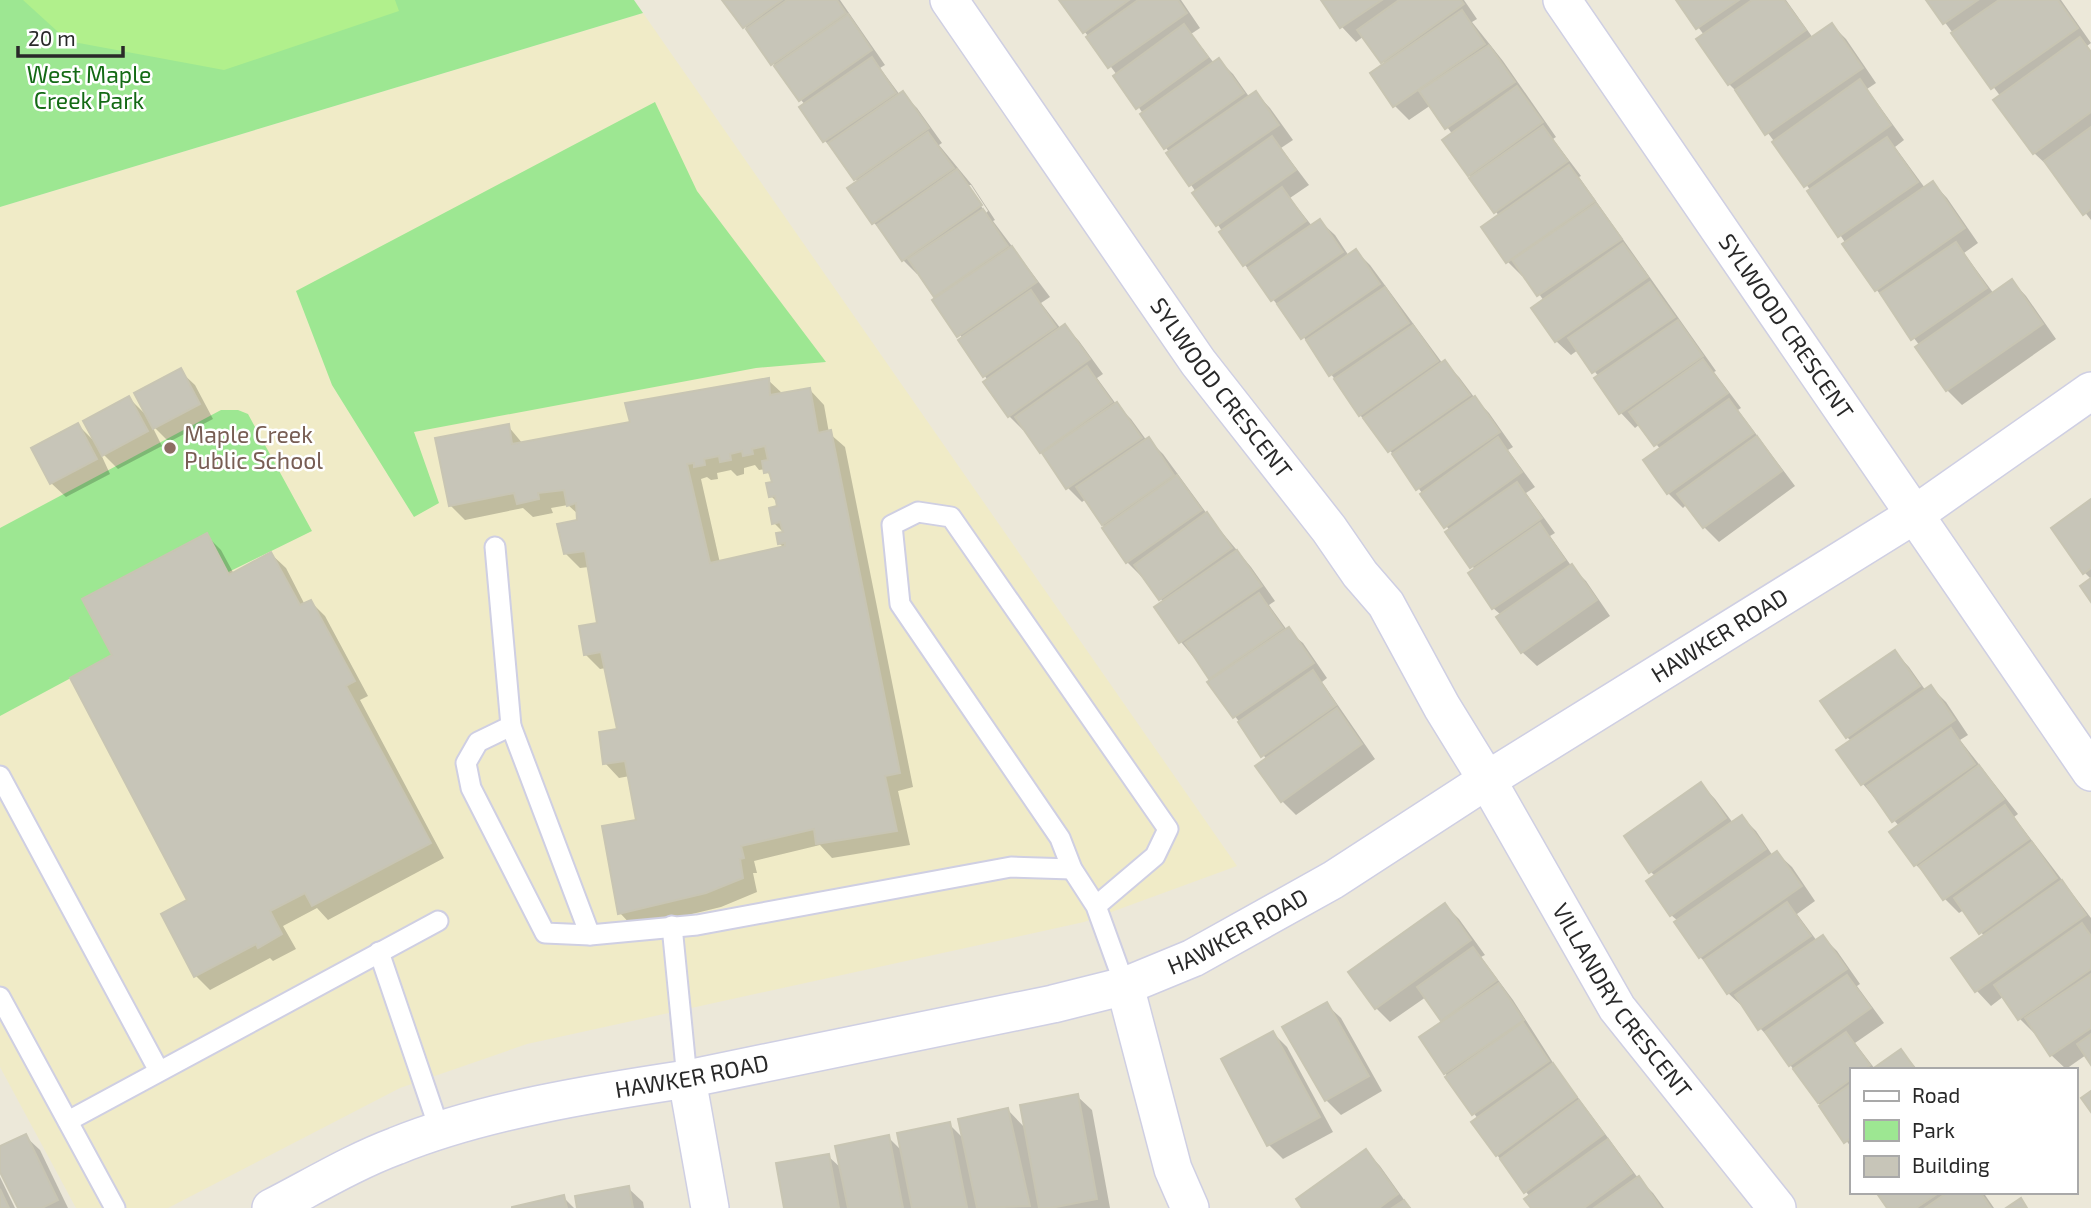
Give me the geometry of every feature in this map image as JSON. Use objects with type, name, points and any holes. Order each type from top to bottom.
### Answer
[{"type":"street","name":"SYLWOOD CRESCENT","points":[[949,0],[1198,362],[1329,529],[1360,574],[1386,604],[1442,707],[1487,780]]},
{"type":"street","name":"SYLWOOD CRESCENT","points":[[1562,0],[1914,515]]},
{"type":"street","name":"HAWKER ROAD","points":[[271,1208],[395,1146],[440,1131],[538,1106],[687,1079],[1054,1004],[1125,986],[1193,958],[1333,880],[1487,780],[1914,515],[2091,391]]},
{"type":"street","points":[[1914,515],[2091,772]]},
{"type":"street","name":"VILLANDRY CRESCENT","points":[[1487,780],[1617,1008],[1777,1208]]},
{"type":"street","points":[[1125,986],[1173,1169],[1190,1208]]},
{"type":"street","points":[[687,1079],[710,1208]]},
{"type":"lane","points":[[1096,906],[1155,856],[1168,829],[951,517],[918,512],[892,525],[900,604],[1060,838],[1072,869],[1096,906],[1125,986]]},
{"type":"lane","points":[[495,547],[511,726],[590,935]]},
{"type":"lane","points":[[511,726],[478,742],[466,763],[471,788],[545,933],[590,935],[697,925],[1011,867],[1072,869]]},
{"type":"lane","points":[[0,776],[159,1071]]},
{"type":"lane","points":[[68,1121],[438,921]]},
{"type":"lane","points":[[672,926],[687,1079]]},
{"type":"lane","points":[[379,952],[440,1131]]},
{"type":"lane","points":[[0,997],[115,1208]]},
{"type":"shaded area","points":[[643,13],[1237,866],[1084,922],[527,1044],[400,1088],[168,1208],[76,1208],[0,1067],[0,207]]},
{"type":"green space","name":"West Maple Creek Park","points":[[0,0],[634,0],[643,13],[0,207]]},
{"type":"green space","points":[[23,0],[395,0],[399,11],[224,70],[68,41]]},
{"type":"green space","points":[[655,102],[697,191],[826,362],[756,368],[414,432],[439,503],[414,517],[332,385],[296,291]]},
{"type":"green space","points":[[221,410],[238,410],[248,414],[312,531],[200,586],[209,604],[0,716],[0,528]]},
{"type":"building","points":[[722,0],[782,0],[743,28]]},
{"type":"building","points":[[787,0],[837,0],[846,13],[771,65],[746,29]]},
{"type":"building","points":[[1059,0],[1129,0],[1083,33]]},
{"type":"building","points":[[1138,0],[1178,0],[1187,13],[1108,68],[1086,37]]},
{"type":"building","points":[[1321,0],[1382,0],[1340,28]]},
{"type":"building","points":[[1399,0],[1461,0],[1464,4],[1381,63],[1357,30]]},
{"type":"building","points":[[1676,0],[1739,0],[1696,29]]},
{"type":"building","points":[[1752,0],[1784,0],[1806,30],[1728,85],[1696,39]]},
{"type":"building","points":[[1926,0],[1978,0],[1943,24]]},
{"type":"building","points":[[1999,0],[2058,0],[2078,28],[1991,89],[1951,33]]},
{"type":"building","points":[[1462,10],[1485,44],[1393,107],[1370,73]]},
{"type":"building","points":[[848,14],[872,50],[799,101],[774,66]]},
{"type":"building","points":[[1832,23],[1863,68],[1765,135],[1735,90]]},
{"type":"building","points":[[1184,24],[1208,57],[1136,109],[1113,76]]},
{"type":"building","points":[[2080,37],[2091,52],[2091,112],[2033,154],[1993,100]]},
{"type":"building","points":[[1489,45],[1515,82],[1445,129],[1419,91]]},
{"type":"building","points":[[872,57],[896,93],[823,142],[799,107]]},
{"type":"building","points":[[1219,58],[1244,93],[1164,149],[1140,114]]},
{"type":"building","points":[[1860,79],[1891,125],[1804,187],[1772,142]]},
{"type":"building","points":[[1517,86],[1543,122],[1468,176],[1442,140]]},
{"type":"building","points":[[903,91],[929,128],[854,180],[828,143]]},
{"type":"building","points":[[1256,91],[1279,125],[1189,186],[1166,153]]},
{"type":"building","points":[[1543,126],[1568,161],[1494,213],[1469,178]]},
{"type":"building","points":[[2091,127],[2091,209],[2083,215],[2044,161]]},
{"type":"building","points":[[928,132],[954,168],[872,224],[847,188]]},
{"type":"building","points":[[1272,136],[1296,170],[1216,226],[1192,193]]},
{"type":"building","points":[[1887,137],[1918,182],[1838,237],[1807,191]]},
{"type":"building","points":[[1569,165],[1595,201],[1506,263],[1481,227]]},
{"type":"building","points":[[957,169],[982,205],[902,261],[877,225]]},
{"type":"building","points":[[1933,181],[1965,228],[1875,291],[1842,244]]},
{"type":"building","points":[[1282,187],[1306,221],[1243,266],[1219,232]]},
{"type":"building","points":[[1596,203],[1622,239],[1537,296],[1512,260]]},
{"type":"building","points":[[983,209],[1008,246],[934,297],[908,259]]},
{"type":"building","points":[[1320,219],[1343,252],[1271,301],[1248,268]]},
{"type":"building","points":[[1956,242],[1987,288],[1911,340],[1880,293]]},
{"type":"building","points":[[1623,243],[1648,277],[1555,342],[1531,308]]},
{"type":"building","points":[[1012,246],[1037,282],[957,337],[932,300]]},
{"type":"building","points":[[1356,249],[1380,284],[1301,339],[1277,304]]},
{"type":"building","points":[[2012,279],[2043,324],[1946,391],[1915,347]]},
{"type":"building","points":[[1650,282],[1675,317],[1592,373],[1568,338]]},
{"type":"building","points":[[1385,287],[1409,323],[1329,376],[1306,340]]},
{"type":"building","points":[[1031,290],[1056,327],[983,377],[958,340]]},
{"type":"building","points":[[1678,320],[1703,356],[1619,414],[1594,378]]},
{"type":"building","points":[[1065,324],[1090,359],[1008,417],[983,382]]},
{"type":"building","points":[[1413,325],[1438,361],[1359,416],[1334,379]]},
{"type":"building","points":[[1703,359],[1728,393],[1654,446],[1629,412]]},
{"type":"building","points":[[1445,360],[1470,395],[1388,452],[1363,418]]},
{"type":"building","points":[[1087,366],[1112,402],[1040,453],[1015,417]]},
{"type":"building","points":[[181,368],[200,404],[153,429],[134,393]]},
{"type":"building","points":[[769,378],[770,395],[810,388],[818,433],[831,430],[900,773],[885,776],[897,831],[816,844],[814,829],[741,846],[744,858],[740,859],[743,878],[706,893],[618,914],[602,826],[636,820],[625,761],[603,764],[599,732],[617,729],[601,652],[584,655],[579,626],[597,623],[585,551],[564,554],[557,524],[577,520],[576,503],[567,506],[564,490],[538,493],[539,499],[517,504],[514,493],[449,506],[435,438],[509,424],[512,444],[630,422],[625,403]],"holes":[[[765,446],[768,460],[762,461],[764,473],[769,472],[772,482],[766,483],[769,497],[775,496],[777,506],[769,508],[772,524],[780,522],[783,532],[776,533],[778,544],[785,543],[785,546],[710,563],[687,464],[694,463],[694,467],[705,465],[704,459],[719,456],[720,462],[731,460],[730,454],[742,451],[743,456],[753,454],[752,449]]]},
{"type":"building","points":[[129,396],[148,431],[102,456],[83,421]]},
{"type":"building","points":[[1475,396],[1500,432],[1416,490],[1392,454]]},
{"type":"building","points":[[1729,399],[1754,433],[1667,494],[1643,460]]},
{"type":"building","points":[[1117,402],[1142,438],[1066,489],[1042,453]]},
{"type":"building","points":[[78,423],[97,459],[50,484],[31,448]]},
{"type":"building","points":[[1757,436],[1782,471],[1703,528],[1677,494]]},
{"type":"building","points":[[1149,437],[1174,475],[1102,525],[1076,487]]},
{"type":"building","points":[[1498,437],[1522,472],[1444,528],[1420,494]]},
{"type":"building","points":[[1177,475],[1202,510],[1126,563],[1102,528]]},
{"type":"building","points":[[1517,482],[1542,518],[1470,568],[1445,532]]},
{"type":"building","points":[[2091,499],[2091,568],[2083,574],[2051,528]]},
{"type":"building","points":[[1207,512],[1232,548],[1159,600],[1134,565]]},
{"type":"building","points":[[1540,523],[1565,560],[1492,609],[1468,573]]},
{"type":"building","points":[[207,533],[229,575],[271,552],[300,605],[311,600],[355,681],[346,686],[431,843],[312,906],[305,893],[270,911],[282,934],[258,948],[256,944],[194,977],[161,914],[187,900],[70,678],[112,655],[82,599]]},
{"type":"building","points":[[1237,550],[1262,586],[1179,643],[1154,607]]},
{"type":"building","points":[[1572,564],[1597,600],[1521,653],[1496,617]]},
{"type":"building","points":[[2091,578],[2091,602],[2080,586]]},
{"type":"building","points":[[1259,593],[1283,628],[1209,679],[1185,643]]},
{"type":"building","points":[[1289,627],[1314,663],[1233,718],[1207,682]]},
{"type":"building","points":[[1895,650],[1920,686],[1846,738],[1820,701]]},
{"type":"building","points":[[1313,670],[1336,705],[1261,757],[1238,722]]},
{"type":"building","points":[[1931,685],[1955,720],[1861,785],[1836,750]]},
{"type":"building","points":[[1337,708],[1362,744],[1281,802],[1255,766]]},
{"type":"building","points":[[1951,728],[1975,764],[1892,822],[1867,786]]},
{"type":"building","points":[[1979,765],[2004,799],[1914,866],[1889,832]]},
{"type":"building","points":[[1701,782],[1726,818],[1649,873],[1624,836]]},
{"type":"building","points":[[2005,805],[2029,839],[1943,900],[1919,866]]},
{"type":"building","points":[[1742,815],[1766,849],[1670,916],[1646,881]]},
{"type":"building","points":[[2032,842],[2057,878],[1979,934],[1954,898]]},
{"type":"building","points":[[1777,851],[1802,886],[1699,958],[1674,922]]},
{"type":"building","points":[[2062,880],[2086,915],[1975,992],[1951,958]]},
{"type":"building","points":[[1787,902],[1811,936],[1727,994],[1704,960]]},
{"type":"building","points":[[1445,903],[1471,940],[1375,1009],[1348,972]]},
{"type":"building","points":[[2082,923],[2091,936],[2091,969],[2018,1020],[1994,985]]},
{"type":"building","points":[[1823,935],[1847,969],[1758,1030],[1735,995]]},
{"type":"building","points":[[1473,947],[1497,980],[1441,1021],[1417,987]]},
{"type":"building","points":[[2091,974],[2091,1028],[2050,1056],[2025,1018]]},
{"type":"building","points":[[1847,975],[1871,1008],[1789,1066],[1765,1032]]},
{"type":"building","points":[[1499,983],[1524,1020],[1444,1074],[1419,1037]]},
{"type":"building","points":[[1327,1002],[1369,1076],[1325,1101],[1282,1027]]},
{"type":"building","points":[[1523,1022],[1549,1061],[1472,1115],[1445,1077]]},
{"type":"building","points":[[1273,1031],[1320,1117],[1267,1146],[1221,1059]]},
{"type":"building","points":[[1846,1032],[1870,1065],[1866,1068],[1850,1068],[1850,1080],[1818,1103],[1793,1069]]},
{"type":"building","points":[[2091,1034],[2091,1065],[2077,1044]]},
{"type":"building","points":[[1901,1049],[1915,1068],[1874,1068]]},
{"type":"building","points":[[1553,1063],[1577,1097],[1496,1156],[1471,1122]]},
{"type":"building","points":[[1850,1085],[1850,1139],[1844,1143],[1819,1106]]},
{"type":"building","points":[[2091,1091],[2091,1112],[2081,1098]]},
{"type":"building","points":[[1078,1094],[1097,1199],[1039,1208],[1020,1105]]},
{"type":"building","points":[[1579,1100],[1604,1134],[1524,1193],[1500,1159]]},
{"type":"building","points":[[1008,1108],[1030,1206],[977,1208],[958,1119]]},
{"type":"building","points":[[950,1122],[967,1207],[912,1208],[897,1133]]},
{"type":"building","points":[[26,1134],[58,1200],[42,1208],[18,1208],[0,1172],[0,1146]]},
{"type":"building","points":[[889,1135],[903,1208],[848,1208],[835,1146]]},
{"type":"building","points":[[1608,1139],[1632,1173],[1584,1208],[1531,1208],[1524,1199]]},
{"type":"building","points":[[1366,1149],[1398,1194],[1379,1208],[1302,1208],[1296,1199]]},
{"type":"building","points":[[829,1154],[839,1208],[784,1208],[776,1163]]},
{"type":"building","points":[[1639,1176],[1661,1208],[1594,1208]]},
{"type":"building","points":[[629,1186],[633,1208],[577,1208],[575,1196]]},
{"type":"building","points":[[0,1189],[9,1208],[0,1208]]},
{"type":"building","points":[[1877,1194],[1937,1194],[1916,1208],[1887,1208]]},
{"type":"building","points":[[1945,1194],[1981,1194],[1991,1208],[1925,1208]]},
{"type":"building","points":[[564,1195],[567,1208],[512,1208],[512,1207]]},
{"type":"building","points":[[2021,1198],[2027,1208],[2006,1208]]},
{"type":"building","points":[[1404,1200],[1410,1208],[1392,1208]]},
{"type":"place","name":"Maple Creek Public School","points":[[170,448]]}]
